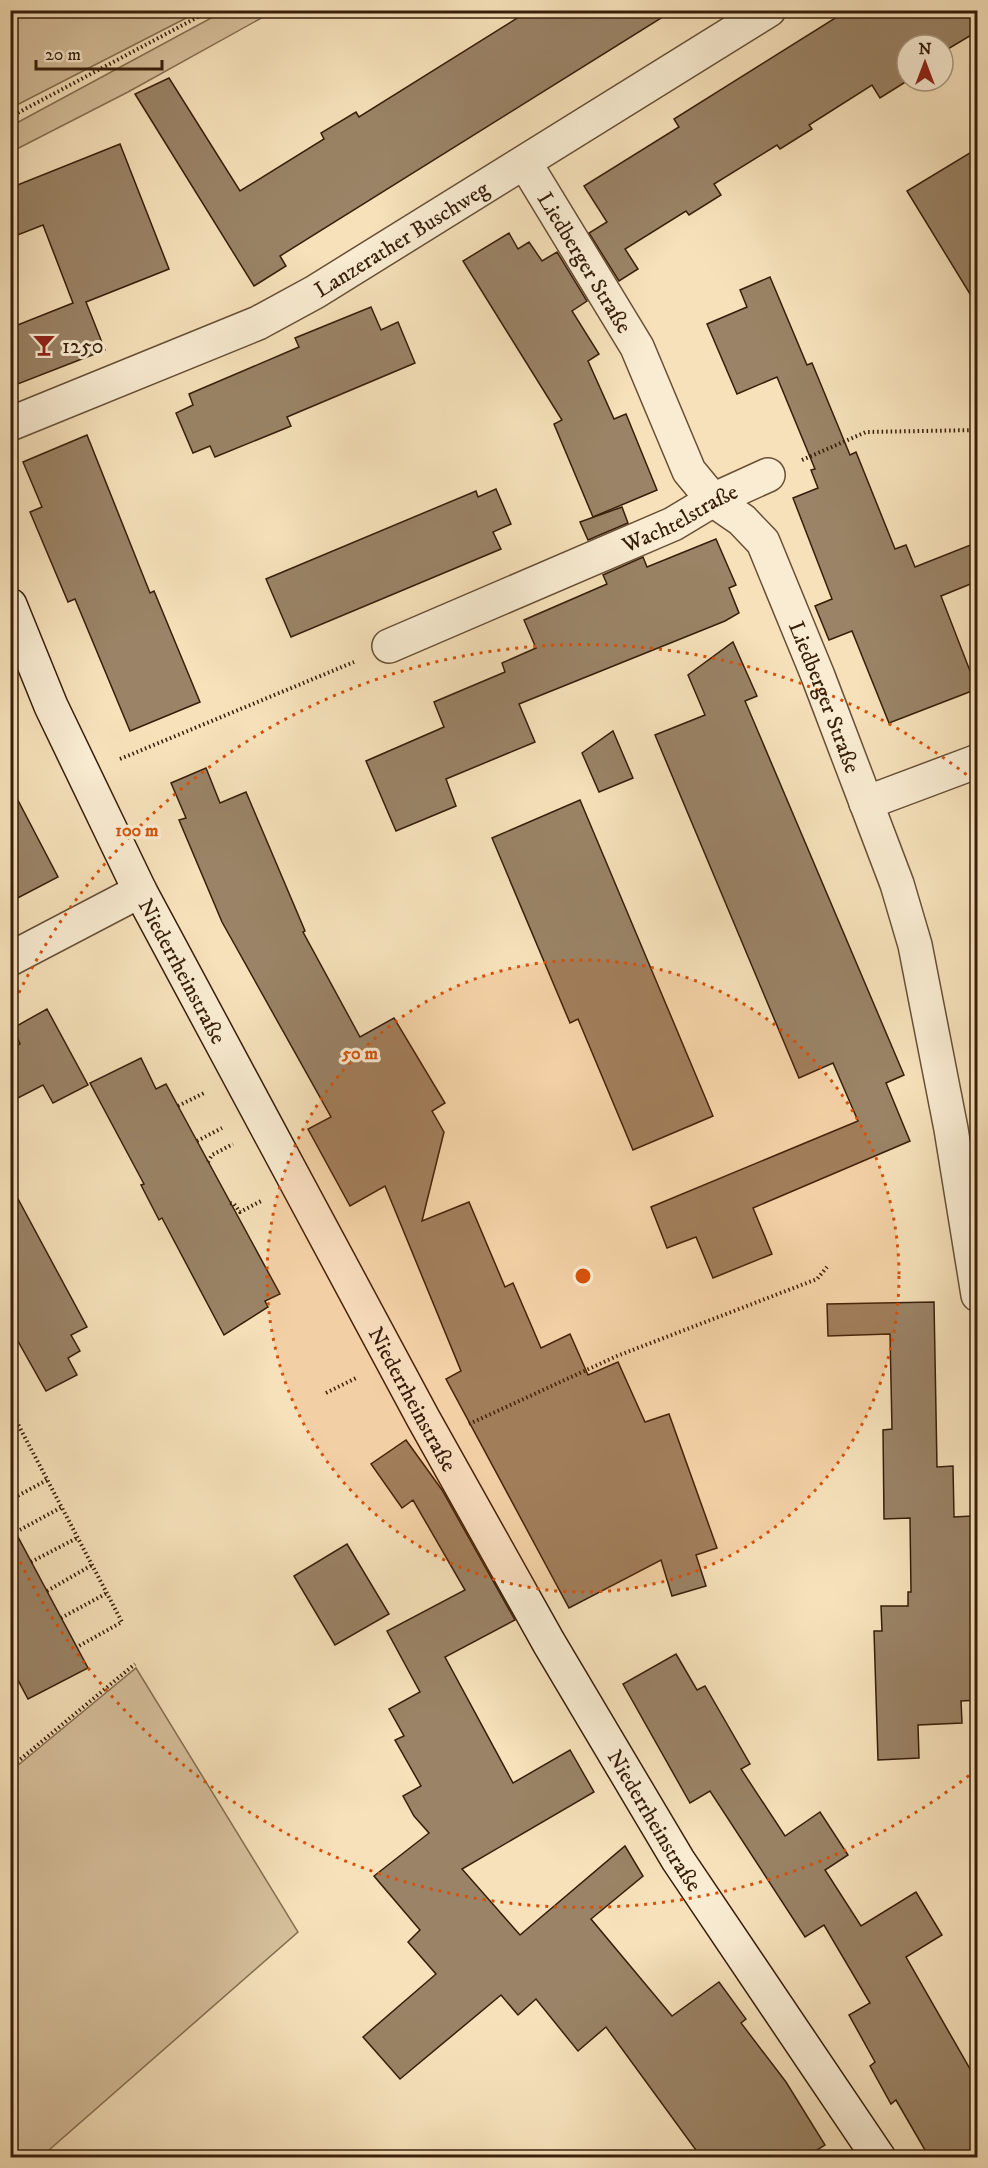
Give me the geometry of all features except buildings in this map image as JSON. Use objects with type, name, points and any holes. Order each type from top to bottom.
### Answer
[{"type":"street","name":"Lanzerather Buschweg","points":[[10,424],[258,323],[315,292],[769,10]]},
{"type":"street","name":"Liedberger Straße","points":[[525,163],[637,347],[689,471],[713,500],[742,520],[763,542],[897,884],[927,993],[978,1295]]},
{"type":"street","name":"Wachtelstraße","points":[[389,646],[673,524],[713,500],[768,475]]},
{"type":"street","name":"Niederrheinstraße","points":[[10,605],[51,706],[140,891],[436,1441],[549,1643],[678,1860],[879,2157]]},
{"type":"street","points":[[866,803],[978,761]]},
{"type":"street","points":[[10,959],[140,891]]},
{"type":"path","points":[[10,117],[211,10]]},
{"type":"path","points":[[768,475],[866,432],[978,430]]},
{"type":"path","points":[[83,774],[389,646]]},
{"type":"path","points":[[436,1441],[617,1356],[817,1279],[827,1267]]},
{"type":"path","points":[[10,1409],[122,1622],[77,1647]]},
{"type":"path","points":[[10,1500],[47,1480]]},
{"type":"path","points":[[16,1532],[62,1507]]},
{"type":"path","points":[[31,1562],[77,1538]]},
{"type":"path","points":[[46,1591],[92,1565]]},
{"type":"path","points":[[61,1618],[106,1593]]},
{"type":"path","points":[[10,1768],[135,1664]]},
{"type":"shaded area","points":[[11,10],[200,10],[200,11],[11,108]]},
{"type":"shaded area","points":[[224,11],[274,11],[128,92],[11,152],[11,126]]},
{"type":"shaded area","points":[[136,1668],[298,1932],[41,2157],[11,2157],[11,1771]]},
{"type":"place","name":"1250","points":[[44,345]]}]
